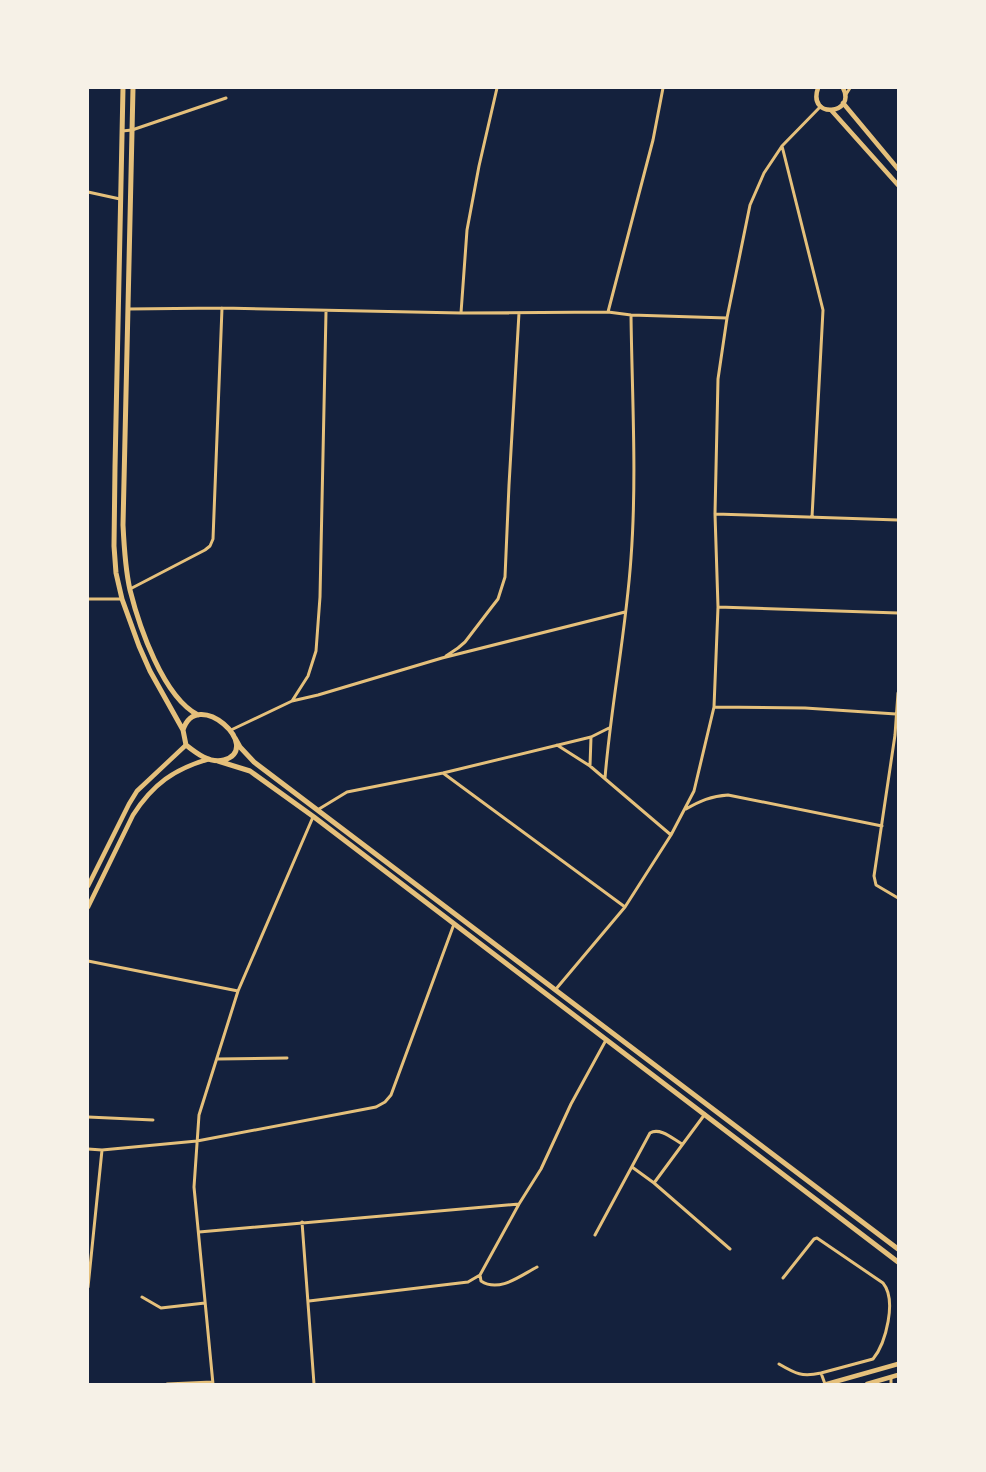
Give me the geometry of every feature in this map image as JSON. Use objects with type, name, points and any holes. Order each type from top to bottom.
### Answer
[{"type":"main road","points":[[123,88],[114,546],[116,573],[122,599],[150,671],[183,730],[186,745],[196,753],[209,759],[250,771],[314,817],[898,1262]]},
{"type":"main road","points":[[133,88],[124,548],[130,589],[139,621],[161,672],[180,702],[198,714],[218,720],[231,730],[240,747],[254,762],[319,809],[898,1249]]},
{"type":"main road","points":[[812,88],[818,103],[831,110],[898,185]]},
{"type":"main road","points":[[816,94],[818,88]]},
{"type":"main road","points":[[831,110],[840,107],[843,103],[845,97],[843,88]]},
{"type":"main road","points":[[843,103],[898,169]]},
{"type":"main road","points":[[183,730],[189,719],[198,714]]},
{"type":"main road","points":[[218,761],[227,758],[234,752],[236,747],[235,738]]},
{"type":"main road","points":[[88,886],[137,791],[186,745]]},
{"type":"main road","points":[[88,907],[133,815],[150,791],[182,768],[209,759]]},
{"type":"main road","points":[[826,1384],[898,1364]]},
{"type":"main road","points":[[867,1384],[898,1375]]},
{"type":"street","points":[[461,313],[467,230],[497,88]]},
{"type":"street","points":[[608,312],[653,140],[663,88]]},
{"type":"street","points":[[845,97],[850,88]]},
{"type":"street","points":[[122,130],[132,130],[226,98]]},
{"type":"street","points":[[556,989],[625,907],[671,835],[694,791],[714,707],[718,607],[715,514],[718,379],[728,318],[750,205],[764,173],[782,146],[821,106]]},
{"type":"street","points":[[782,146],[823,310],[812,517]]},
{"type":"street","points":[[88,192],[120,199]]},
{"type":"street","points":[[128,309],[222,308],[326,312],[461,313],[608,312],[728,318]]},
{"type":"street","points":[[130,589],[205,550],[213,540],[222,308]]},
{"type":"street","points":[[292,701],[308,676],[316,651],[320,598],[326,312]]},
{"type":"street","points":[[442,658],[458,648],[472,633],[498,599],[505,577],[519,313]]},
{"type":"street","points":[[605,778],[609,728],[631,560],[634,510],[631,314]]},
{"type":"street","points":[[715,514],[898,520]]},
{"type":"street","points":[[88,599],[122,599]]},
{"type":"street","points":[[718,607],[898,613]]},
{"type":"street","points":[[231,730],[292,701],[442,658],[625,612]]},
{"type":"street","points":[[898,693],[897,735],[874,876],[876,885],[898,898]]},
{"type":"street","points":[[714,707],[805,708],[896,714]]},
{"type":"street","points":[[319,809],[347,792],[443,773],[591,738],[609,728]]},
{"type":"street","points":[[590,766],[591,738]]},
{"type":"street","points":[[557,745],[590,766],[671,835]]},
{"type":"street","points":[[443,773],[625,907]]},
{"type":"street","points":[[685,810],[701,800],[728,795],[882,826]]},
{"type":"street","points":[[167,1384],[212,1383],[194,1188],[199,1114],[238,991],[314,817]]},
{"type":"street","points":[[88,1149],[102,1150],[197,1141],[376,1107],[385,1102],[391,1095],[455,924]]},
{"type":"street","points":[[88,961],[238,991]]},
{"type":"street","points":[[309,1301],[468,1282],[480,1275],[519,1204],[541,1169],[571,1104],[606,1039]]},
{"type":"street","points":[[217,1059],[287,1058]]},
{"type":"street","points":[[654,1183],[705,1114]]},
{"type":"street","points":[[88,1117],[153,1120]]},
{"type":"street","points":[[595,1234],[650,1132],[659,1130],[682,1144]]},
{"type":"street","points":[[88,1287],[102,1150]]},
{"type":"street","points":[[632,1167],[654,1183],[730,1249]]},
{"type":"street","points":[[199,1232],[519,1204]]},
{"type":"street","points":[[302,1222],[314,1384]]},
{"type":"street","points":[[779,1364],[794,1374],[807,1376],[873,1359],[882,1345],[890,1300],[888,1289],[883,1283],[817,1238],[814,1239],[783,1278]]},
{"type":"street","points":[[480,1275],[481,1281],[486,1284],[494,1286],[503,1285],[537,1268]]},
{"type":"street","points":[[142,1297],[161,1308],[205,1303]]},
{"type":"street","points":[[821,1373],[826,1384]]},
{"type":"street","points":[[891,1377],[892,1384]]}]
